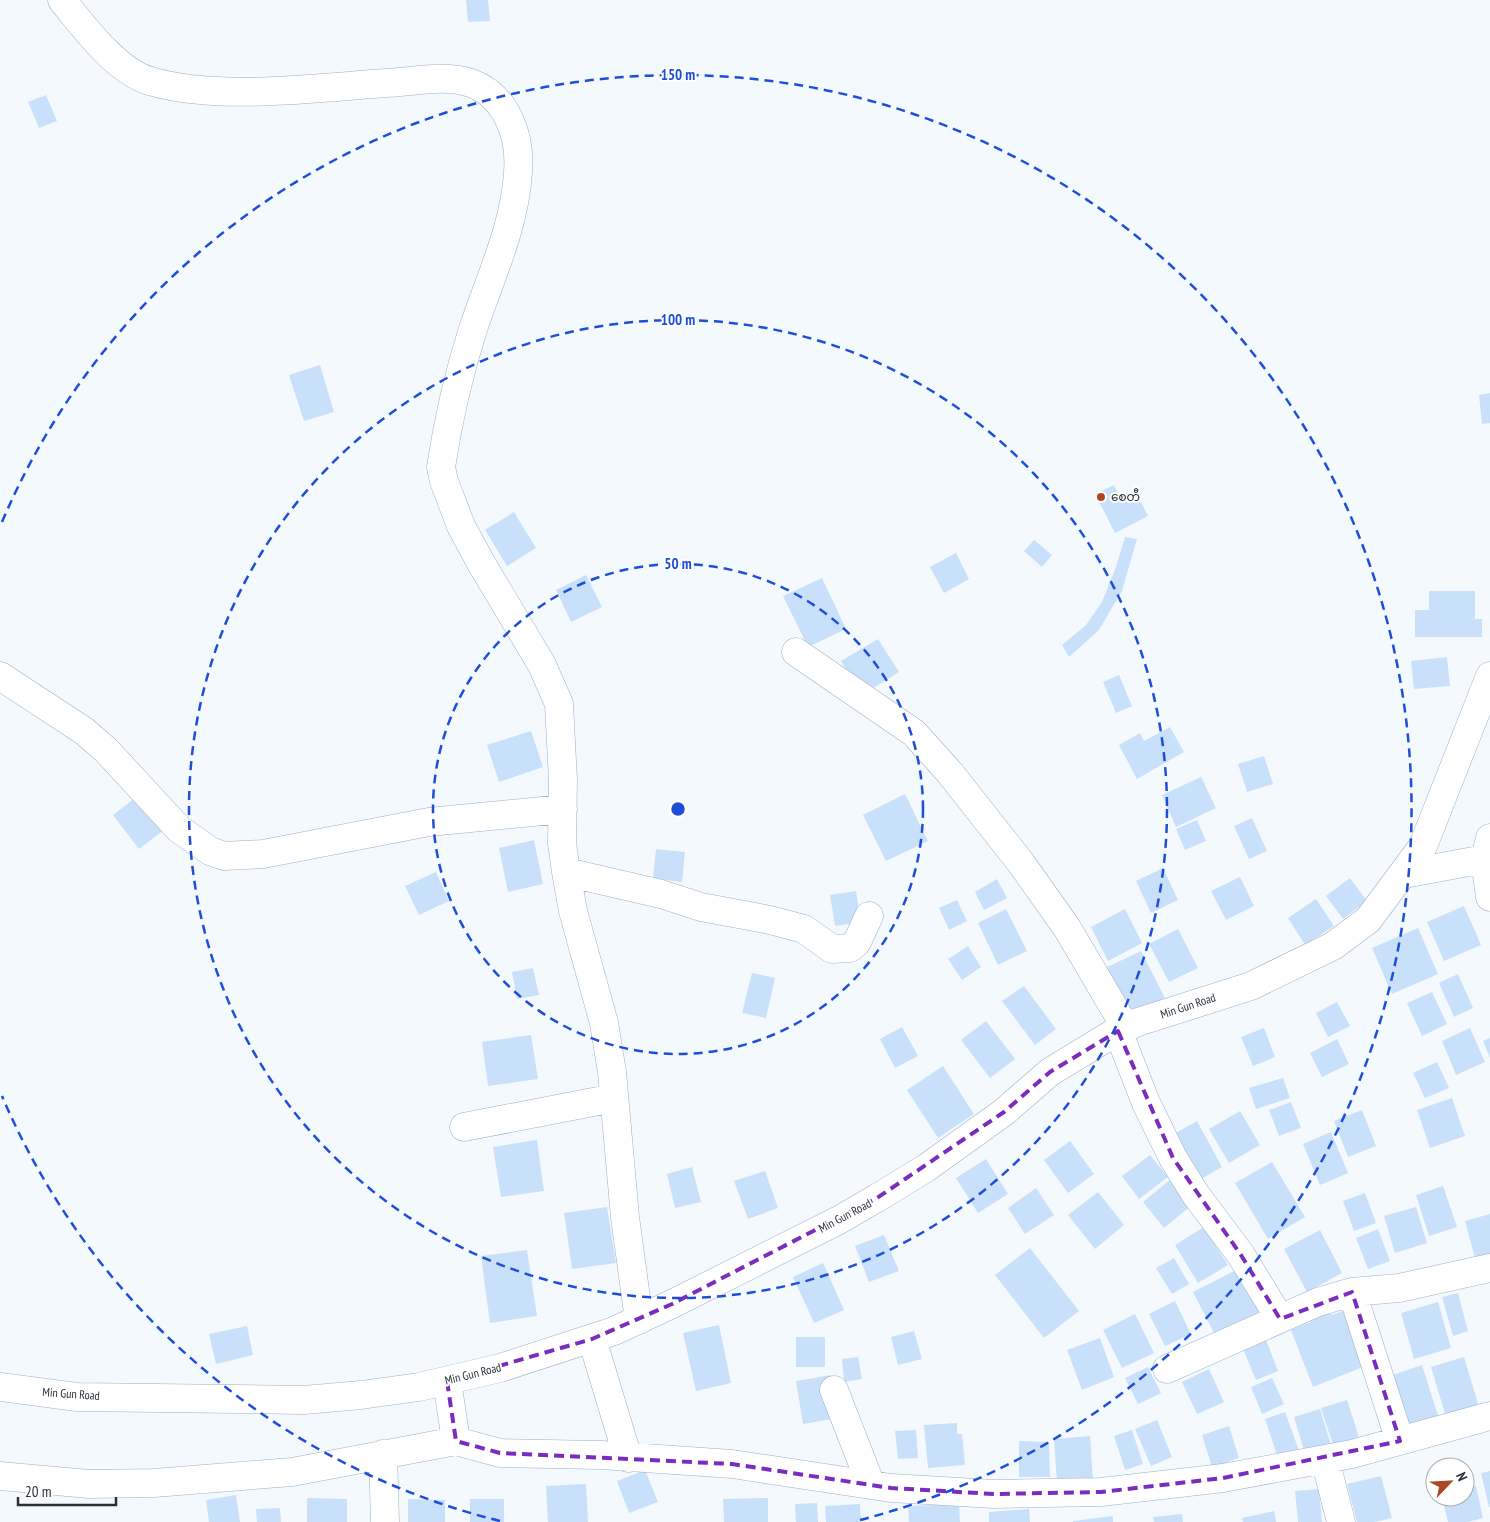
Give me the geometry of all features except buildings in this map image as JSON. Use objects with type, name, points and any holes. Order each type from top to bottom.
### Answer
[{"type":"street","points":[[62,0],[111,55],[132,74],[149,81],[180,87],[223,91],[299,89],[455,79],[484,89],[498,101],[512,126],[517,141],[518,174],[506,235],[472,330],[459,381],[442,468],[444,481],[461,526],[542,664],[553,686],[559,704],[562,725],[562,843],[574,911],[604,1023],[614,1098],[625,1217],[639,1320]]},
{"type":"street","points":[[796,652],[914,733],[950,773],[1027,871],[1066,928],[1122,1029],[1146,1103],[1174,1158],[1196,1195],[1242,1255],[1280,1318]]},
{"type":"street","points":[[0,676],[84,731],[106,750],[179,829],[210,851],[224,856],[263,854],[429,822],[563,809]]},
{"type":"street","name":"Min Gun Road","points":[[0,1387],[77,1397],[304,1400],[419,1387],[446,1381],[500,1368],[592,1338],[639,1320],[839,1220],[877,1198],[926,1168],[1004,1112],[1050,1072],[1122,1029],[1251,986],[1333,946],[1368,920],[1423,846],[1490,678]]},
{"type":"street","points":[[1404,874],[1488,852],[1490,898]]},
{"type":"street","points":[[566,872],[661,894],[701,907],[770,920],[804,929],[832,949],[850,948],[856,942],[869,916]]},
{"type":"street","points":[[464,1126],[614,1098]]},
{"type":"street","points":[[1167,1369],[1318,1302],[1352,1292],[1399,1288],[1490,1268]]},
{"type":"street","points":[[1352,1292],[1400,1441]]},
{"type":"street","points":[[592,1338],[628,1458]]},
{"type":"street","points":[[446,1381],[456,1441]]},
{"type":"street","points":[[834,1390],[871,1485]]},
{"type":"street","points":[[0,1476],[89,1484],[154,1483],[292,1472],[456,1441],[500,1452],[732,1464],[891,1488],[994,1494],[1101,1492],[1222,1478],[1325,1459],[1490,1416]]},
{"type":"street","points":[[383,1454],[385,1522]]},
{"type":"street","points":[[1325,1459],[1341,1522]]},
{"type":"highlighted area","points":[[1118,1031],[1173,1158],[1241,1255],[1280,1319],[1352,1292],[1400,1441],[1223,1478],[1101,1492],[994,1494],[891,1488],[732,1464],[500,1453],[456,1441],[447,1381],[592,1339],[672,1304],[877,1198],[1004,1112],[1050,1072]]},
{"type":"place","name":"စေတီ","points":[[1101,497]]}]
